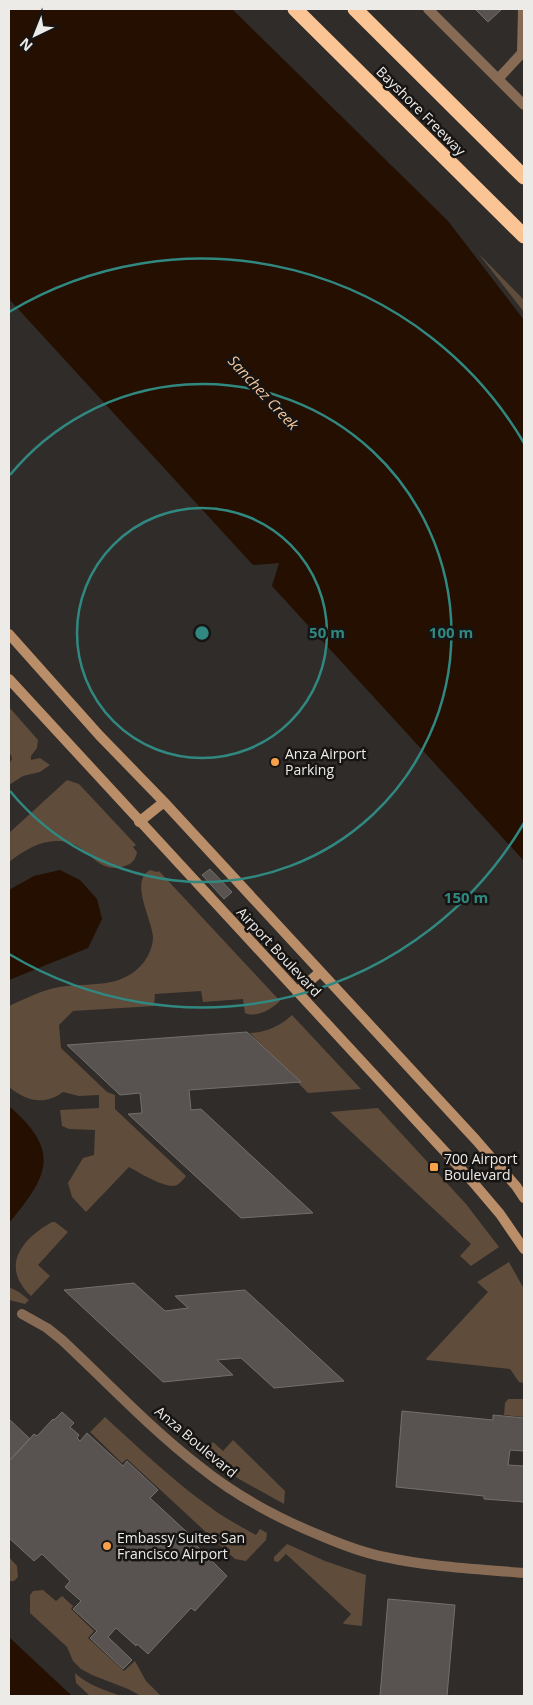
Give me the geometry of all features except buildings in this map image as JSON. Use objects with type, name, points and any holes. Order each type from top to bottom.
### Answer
[{"type":"highway","name":"Bayshore Freeway","points":[[295,9],[524,236]]},
{"type":"highway","name":"Bayshore Freeway","points":[[355,9],[524,177]]},
{"type":"main road","name":"Airport Boulevard","points":[[9,634],[99,735],[164,802],[476,1140],[524,1198]]},
{"type":"main road","name":"Airport Boulevard","points":[[9,679],[139,822],[472,1180],[523,1244]]},
{"type":"main road","points":[[139,822],[164,802]]},
{"type":"main road","points":[[297,992],[320,972]]},
{"type":"street","points":[[428,9],[524,105]]},
{"type":"street","points":[[498,79],[523,54],[523,9]]},
{"type":"street","name":"Anza Boulevard","points":[[22,1314],[33,1319],[54,1334],[168,1440],[200,1467],[234,1491],[288,1522],[344,1545],[383,1557],[420,1563],[524,1573]]},
{"type":"shaded area","points":[[478,253],[524,300],[524,312]]},
{"type":"shaded area","points":[[9,707],[38,740],[37,748],[31,756],[31,760],[40,758],[50,765],[40,772],[23,776],[9,785],[9,764],[12,759],[9,752]]},
{"type":"shaded area","points":[[67,780],[79,784],[136,845],[133,847],[137,852],[132,863],[116,868],[108,867],[77,846],[61,841],[37,845],[9,862],[9,833]]},
{"type":"shaded area","points":[[150,870],[159,871],[280,1001],[259,1014],[249,1014],[245,1013],[243,999],[203,1002],[201,991],[155,994],[154,1006],[73,1011],[59,1025],[61,1048],[107,1092],[115,1095],[115,1109],[186,1176],[177,1185],[172,1186],[153,1180],[129,1167],[86,1212],[72,1197],[68,1183],[83,1158],[94,1155],[95,1130],[69,1129],[62,1126],[60,1110],[99,1108],[99,1095],[79,1096],[63,1092],[49,1099],[35,1100],[22,1096],[9,1087],[9,1006],[53,988],[115,981],[135,971],[148,956],[153,940],[152,929],[141,891],[144,875]]},
{"type":"shaded area","points":[[292,1015],[361,1089],[308,1093],[250,1033],[273,1028]]},
{"type":"shaded area","points":[[378,1108],[466,1204],[499,1247],[471,1266],[460,1256],[471,1244],[330,1112]]},
{"type":"shaded area","points":[[52,1222],[55,1222],[68,1232],[38,1265],[50,1276],[31,1296],[17,1275],[16,1264],[18,1255],[31,1237]]},
{"type":"shaded area","points":[[509,1262],[524,1289],[524,1383],[519,1382],[510,1369],[427,1360],[488,1292],[477,1282]]},
{"type":"shaded area","points":[[9,1287],[29,1300],[25,1304],[9,1300]]},
{"type":"shaded area","points":[[508,1399],[524,1399],[524,1417],[504,1415],[505,1403]]},
{"type":"shaded area","points":[[105,1417],[156,1464],[196,1497],[221,1515],[256,1535],[260,1529],[267,1533],[266,1540],[246,1561],[235,1559],[127,1459],[122,1463],[90,1432]]},
{"type":"shaded area","points":[[233,1440],[285,1491],[284,1504],[239,1479],[203,1453],[213,1442],[223,1451]]},
{"type":"shaded area","points":[[287,1544],[325,1561],[366,1575],[362,1626],[344,1624],[351,1614],[286,1554],[278,1562],[274,1561],[274,1557]]},
{"type":"shaded area","points":[[9,1557],[17,1566],[18,1577],[14,1581],[9,1581]]},
{"type":"shaded area","points":[[43,1590],[56,1601],[62,1596],[73,1606],[71,1609],[94,1631],[88,1638],[124,1671],[135,1661],[146,1681],[161,1696],[141,1696],[81,1669],[73,1661],[67,1647],[30,1613],[30,1595],[33,1591]]},
{"type":"shaded area","points":[[75,1673],[91,1684],[121,1696],[90,1696],[76,1683]]},
{"type":"water","name":"Sanchez Creek","points":[[9,9],[232,9],[448,221],[524,320],[524,861],[272,586],[279,563],[253,565],[9,299]]},
{"type":"water","points":[[60,870],[80,880],[97,899],[102,919],[88,948],[9,980],[9,890],[34,876]]},
{"type":"water","points":[[9,1106],[26,1122],[37,1137],[44,1163],[33,1191],[9,1223]]},
{"type":"water","points":[[10,1638],[72,1696],[9,1696]]},
{"type":"place","name":"Anza Airport Parking","points":[[275,762]]},
{"type":"place","name":"700 Airport Boulevard","points":[[434,1167]]},
{"type":"place","name":"Embassy Suites San Francisco Airport","points":[[107,1546]]}]
